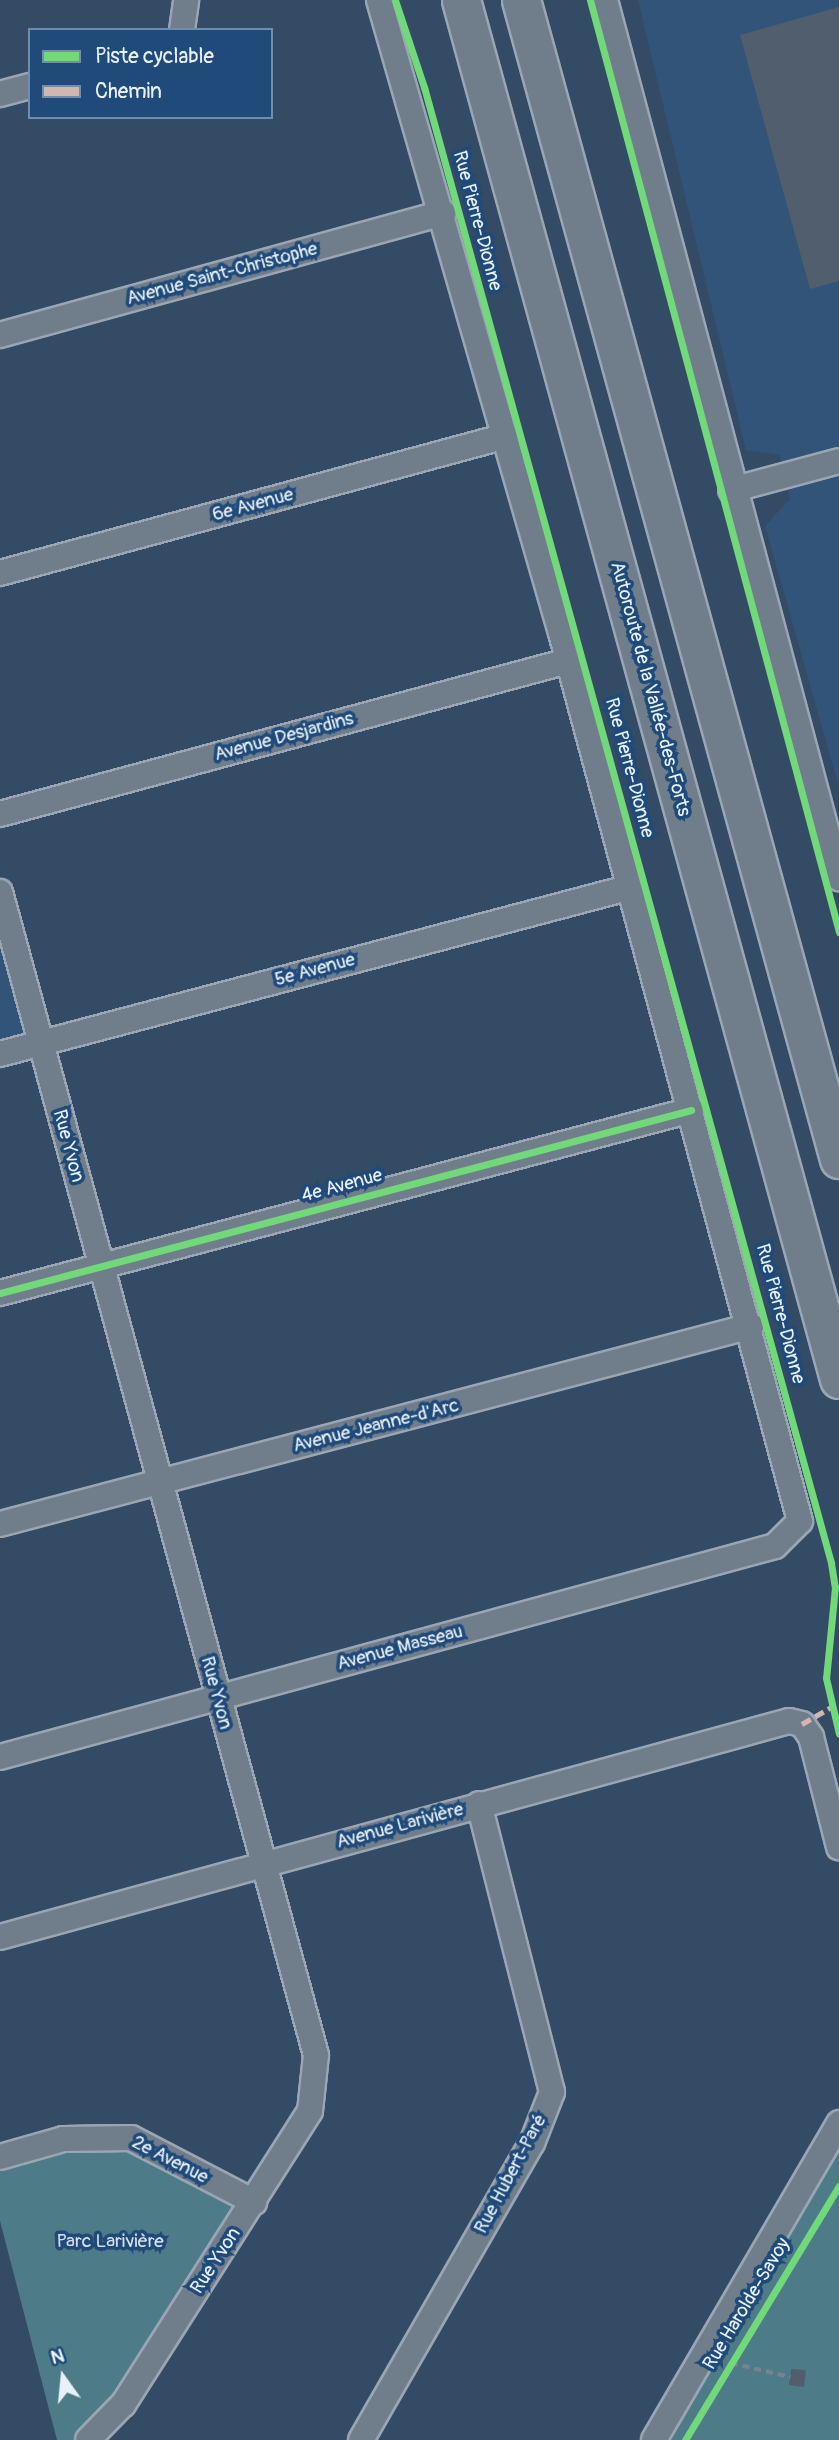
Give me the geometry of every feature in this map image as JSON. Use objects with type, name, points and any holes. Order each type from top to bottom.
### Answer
[{"type":"highway","name":"Autoroute de la Vallée-des-Forts","points":[[461,0],[839,1379]]},
{"type":"highway","points":[[521,0],[839,1159]]},
{"type":"street","points":[[182,28],[186,0]]},
{"type":"street","name":"Rue Pierre-Dionne","points":[[379,0],[444,213],[801,1508],[795,1532]]},
{"type":"street","points":[[604,0],[731,490],[839,878]]},
{"type":"street","points":[[0,94],[28,87]]},
{"type":"street","name":"Avenue Saint-Christophe","points":[[0,335],[444,213]]},
{"type":"street","name":"6e Avenue","points":[[0,573],[506,436]]},
{"type":"street","points":[[731,490],[839,461]]},
{"type":"street","name":"Avenue Desjardins","points":[[0,814],[568,661]]},
{"type":"street","name":"5e Avenue","points":[[0,1054],[631,887]]},
{"type":"street","name":"Rue Yvon","points":[[0,892],[262,1864],[311,2031],[316,2076],[310,2111],[254,2203],[123,2404],[88,2440]]},
{"type":"street","name":"4e Avenue","points":[[0,1293],[691,1110]]},
{"type":"street","name":"Avenue Jeanne-d'Arc","points":[[0,1524],[751,1325]]},
{"type":"street","name":"Avenue Masseau","points":[[0,1757],[775,1546],[795,1532]]},
{"type":"street","name":"Avenue Larivière","points":[[0,1937],[773,1725],[802,1724],[814,1747],[839,1847]]},
{"type":"street","name":"Rue Hubert-Paré","points":[[361,2440],[532,2143],[552,2092],[479,1804]]},
{"type":"street","name":"Rue Harolde-Savoy","points":[[654,2440],[839,2123]]},
{"type":"street","name":"2e Avenue","points":[[0,2157],[63,2138],[131,2138],[254,2203]]},
{"type":"path","points":[[730,2363],[790,2377]]},
{"type":"shaded area","points":[[638,0],[839,0],[839,787],[765,526],[790,499],[780,455],[746,450]]},
{"type":"shaded area","points":[[0,892],[41,1043],[0,1054]]},
{"type":"green space","points":[[839,2131],[839,2440],[671,2440]]},
{"type":"green space","name":"Parc Larivière","points":[[113,2135],[254,2202],[98,2440],[57,2440],[0,2221],[0,2160]]},
{"type":"building","points":[[839,7],[839,281],[810,289],[740,35]]},
{"type":"building","points":[[791,2369],[806,2370],[804,2387],[789,2385]]},
{"type":"marked path","points":[[802,1724],[831,1707]]},
{"type":"cycle path","points":[[395,0],[424,87],[831,1563],[835,1587],[826,1678],[839,1734]]},
{"type":"cycle path","points":[[590,0],[839,932]]},
{"type":"cycle path","points":[[0,1293],[691,1110]]},
{"type":"cycle path","points":[[685,2440],[839,2186]]}]
